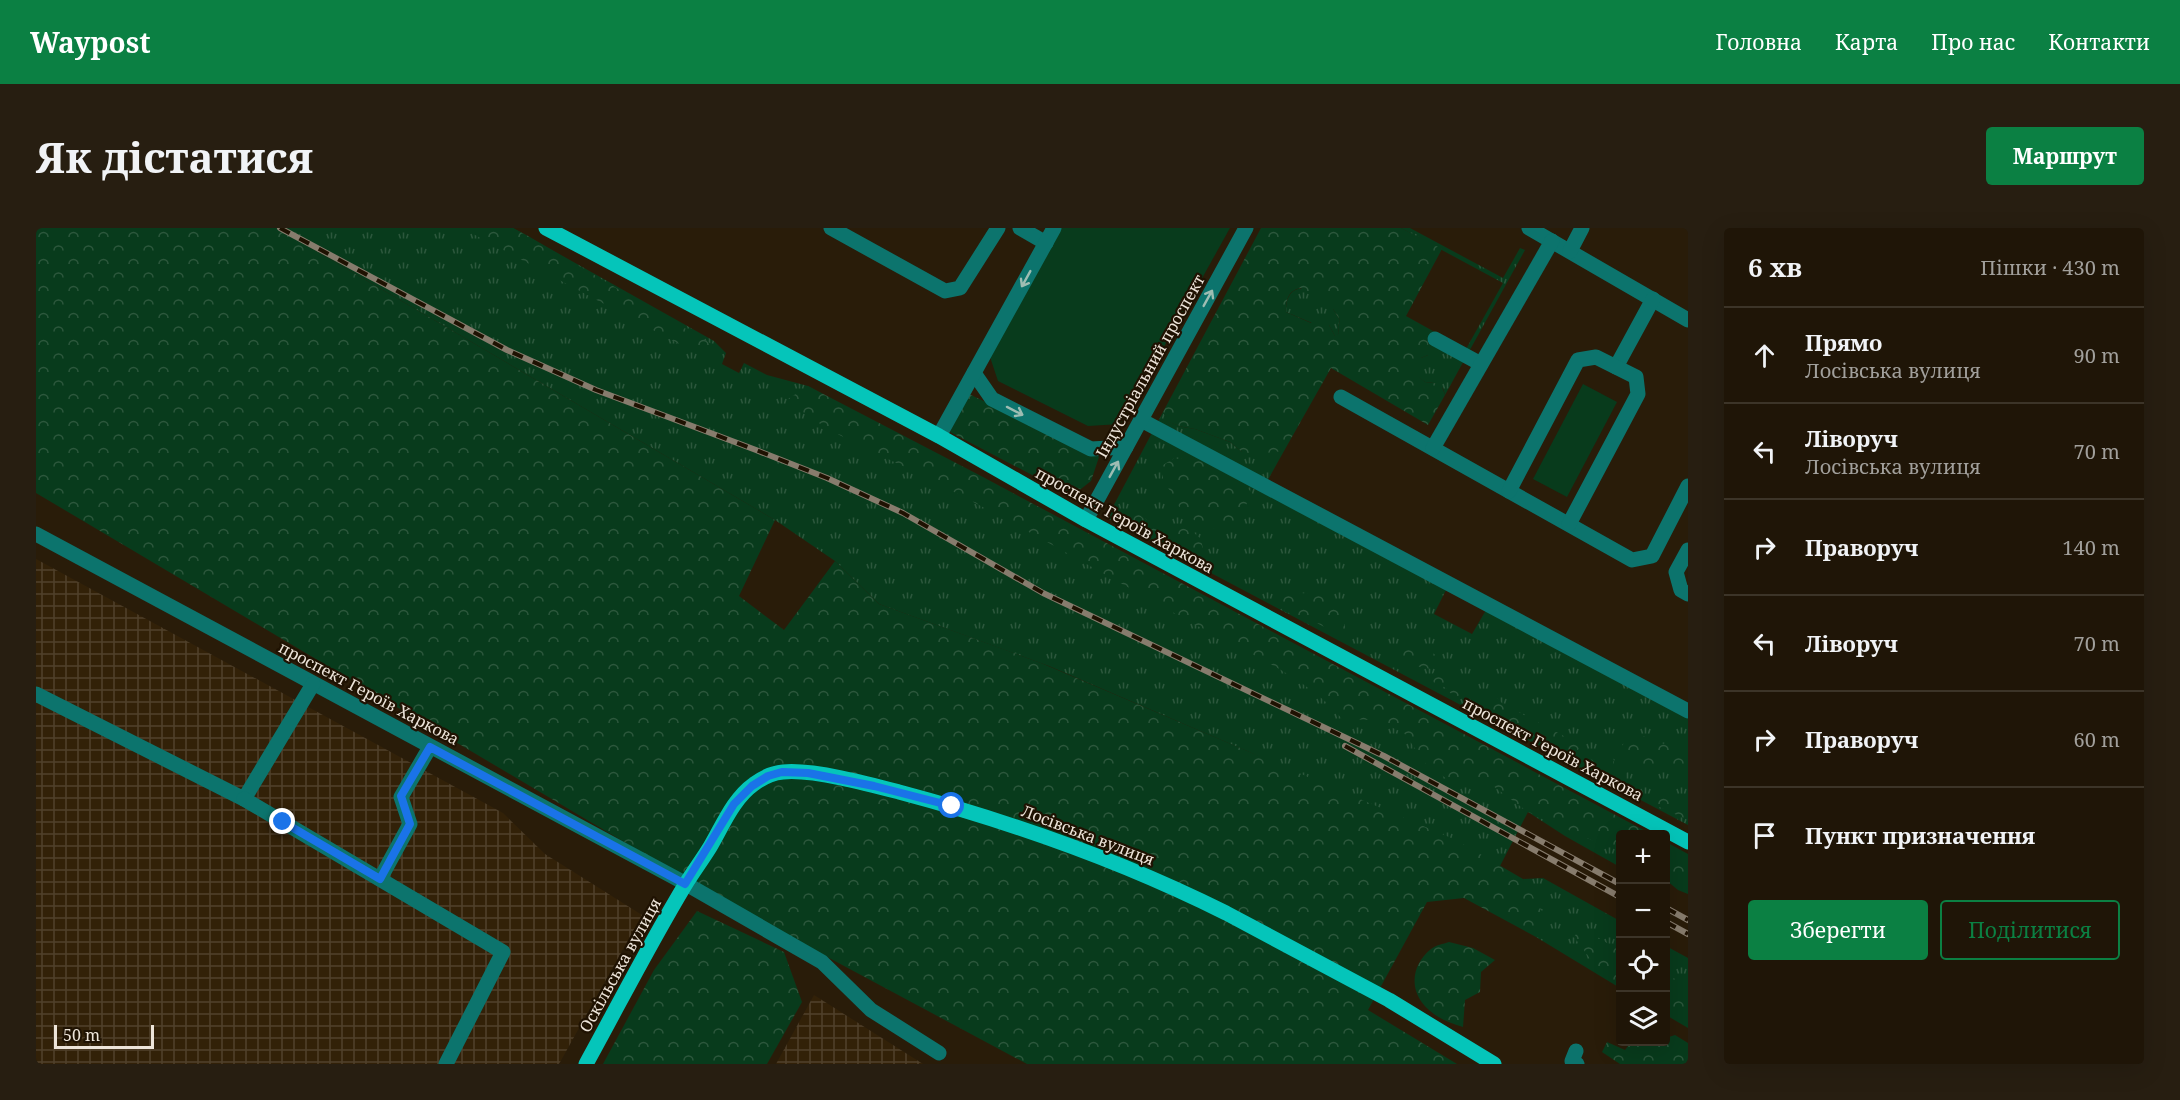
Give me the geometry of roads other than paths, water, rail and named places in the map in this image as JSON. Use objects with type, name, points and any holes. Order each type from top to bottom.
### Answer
[{"type":"main road","name":"проспект Героїв Харкова","points":[[546,228],[939,436],[1086,520],[1688,842]]},
{"type":"main road","name":"Лосівська вулиця","points":[[685,884],[734,804],[752,786],[768,776],[782,772],[808,773],[874,786],[952,806],[1044,835],[1200,899],[1389,1000],[1494,1064]]},
{"type":"main road","name":"Оскільська вулиця","points":[[586,1064],[685,884]]},
{"type":"street","points":[[831,228],[945,291],[960,288],[998,228]]},
{"type":"street","points":[[1020,228],[1046,243]]},
{"type":"street","points":[[939,436],[1054,228]]},
{"type":"street","name":"Індустріальний проспект","points":[[1086,520],[1246,228]]},
{"type":"street","points":[[1529,228],[1688,320]]},
{"type":"street","points":[[1570,250],[1581,228]]},
{"type":"street","points":[[1433,448],[1552,241]]},
{"type":"street","points":[[1616,367],[1653,299]]},
{"type":"street","points":[[1435,339],[1481,364]]},
{"type":"street","points":[[1509,491],[1578,360],[1596,357],[1636,377],[1638,394],[1569,524]]},
{"type":"street","points":[[974,373],[992,399],[1090,449],[1126,447]]},
{"type":"street","points":[[1341,397],[1632,560],[1652,556],[1688,486]]},
{"type":"street","points":[[1141,420],[1688,711]]},
{"type":"street","name":"проспект Героїв Харкова","points":[[36,534],[685,884],[822,962],[871,1010],[939,1053]]},
{"type":"street","points":[[1688,550],[1676,572],[1681,590],[1688,594]]},
{"type":"street","points":[[244,799],[313,684]]},
{"type":"street","points":[[36,694],[244,799],[503,952],[446,1064]]},
{"type":"street","points":[[380,879],[410,824],[401,796],[430,747]]},
{"type":"railway","points":[[280,228],[507,350],[596,390],[827,478],[903,513],[1043,593],[1384,756],[1616,882]]},
{"type":"railway","points":[[1345,746],[1616,895]]},
{"type":"railway","points":[[1670,910],[1688,920]]},
{"type":"railway","points":[[1670,924],[1688,934]]}]
